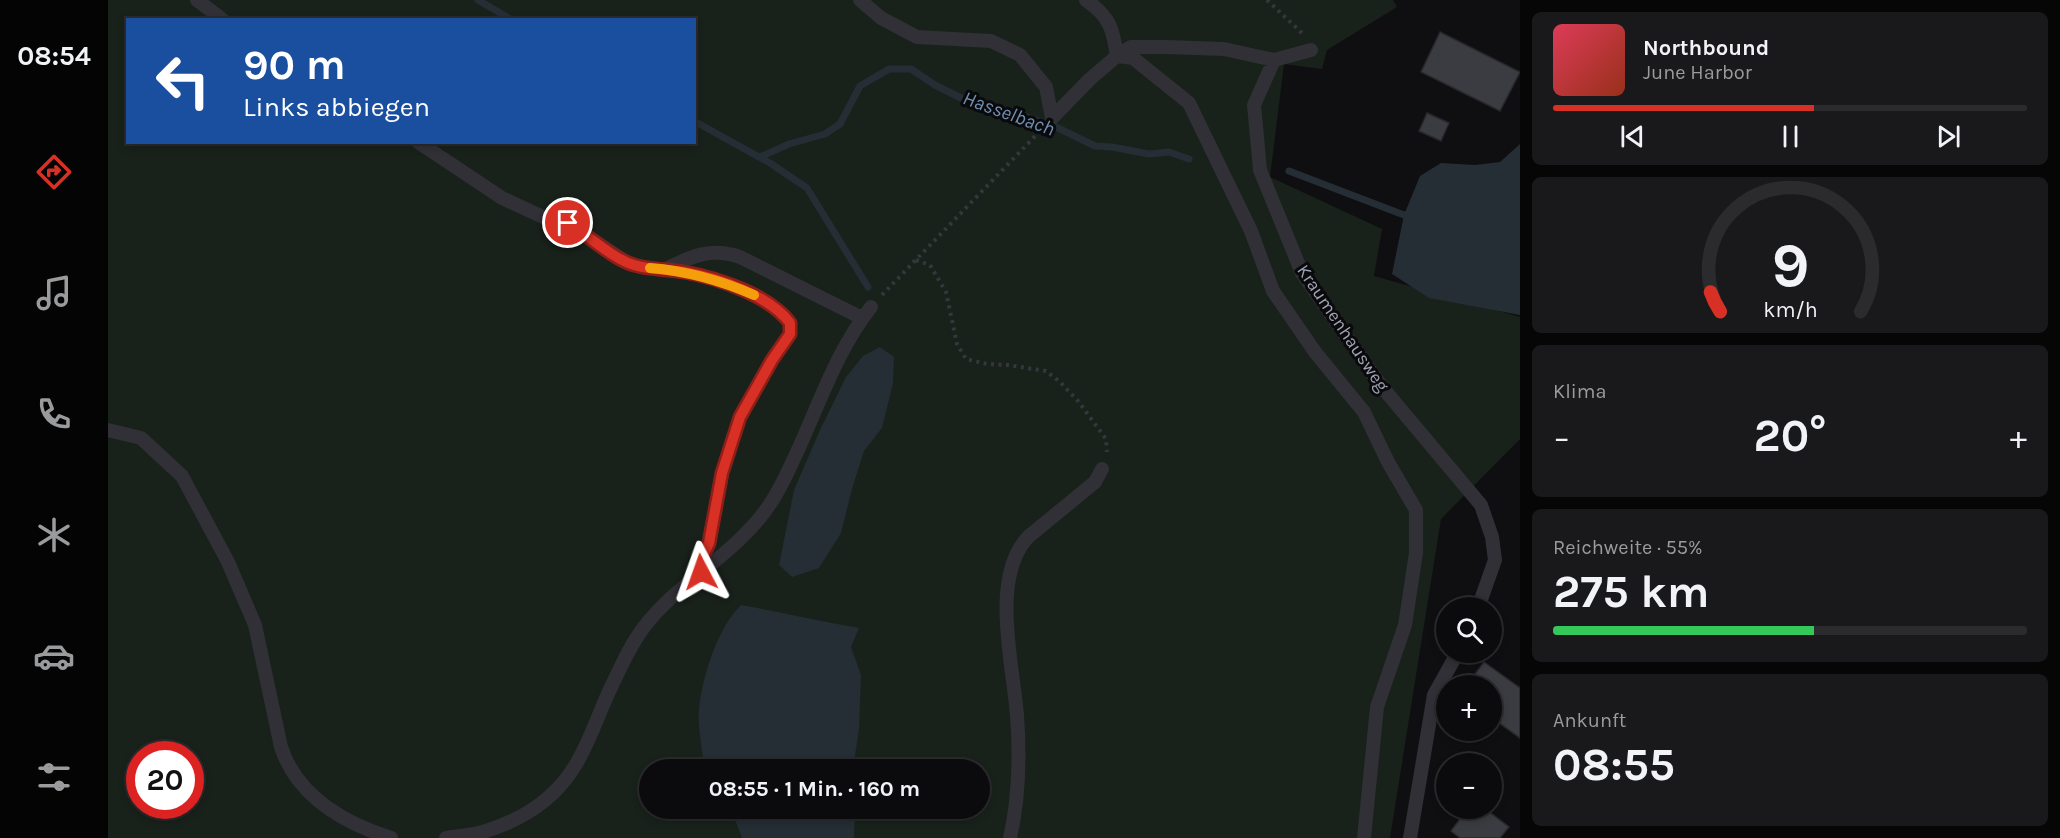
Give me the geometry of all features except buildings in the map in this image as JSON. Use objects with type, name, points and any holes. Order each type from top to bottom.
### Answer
[{"type":"lane","points":[[196,0],[220,18]]},
{"type":"lane","points":[[860,0],[881,18],[916,37],[991,41],[1020,55],[1046,87],[1052,118],[1090,79],[1117,56],[1131,48],[1224,49],[1274,60],[1311,50]]},
{"type":"lane","points":[[1086,0],[1095,6],[1113,28],[1117,56]]},
{"type":"lane","points":[[1117,56],[1133,58],[1189,103],[1251,231],[1273,291],[1315,352],[1364,412],[1388,462],[1416,510],[1416,553],[1405,625],[1377,707],[1364,838]]},
{"type":"lane","name":"Kraumenhausweg","points":[[1274,60],[1254,105],[1260,170],[1302,273],[1382,387],[1481,505],[1492,537],[1495,560],[1482,597]]},
{"type":"lane","points":[[421,144],[502,198],[543,217],[568,223],[628,263],[710,278],[753,294],[779,311],[790,323],[791,328],[740,417],[722,473],[709,543],[692,580]]},
{"type":"lane","points":[[666,269],[702,253],[730,253],[862,318]]},
{"type":"lane","points":[[446,838],[486,835],[537,807],[556,792],[574,768],[627,653],[644,628],[692,580],[733,547],[758,522],[772,501],[819,403],[837,359],[871,307]]},
{"type":"lane","points":[[108,430],[141,438],[182,476],[228,562],[255,625],[281,747],[286,762],[297,780],[344,820],[391,838]]},
{"type":"lane","points":[[1010,838],[1019,776],[1017,715],[1006,627],[1009,581],[1019,547],[1095,482],[1102,469]]},
{"type":"lane","points":[[1410,838],[1434,695],[1452,663]]},
{"type":"path","points":[[1267,0],[1302,31],[1311,50]]},
{"type":"path","points":[[871,307],[1036,135]]},
{"type":"path","points":[[916,260],[930,265],[946,292],[957,344],[966,359],[987,364],[1046,371],[1060,381],[1078,400],[1106,439],[1107,457],[1102,469]]},
{"type":"shaded area","points":[[108,0],[1393,0],[1397,7],[1327,50],[1322,69],[1284,64],[1270,177],[1382,229],[1374,276],[1520,317],[1520,439],[1441,519],[1390,838],[108,838]]},
{"type":"shaded area","points":[[1520,144],[1520,315],[1429,298],[1392,274],[1404,215],[1420,176],[1441,163],[1475,165],[1500,162]]},
{"type":"shaded area","points":[[880,347],[894,357],[893,383],[882,428],[864,451],[841,533],[819,568],[792,577],[779,565],[794,490],[846,377],[863,356]]},
{"type":"shaded area","points":[[741,605],[859,628],[851,647],[861,675],[859,729],[854,759],[703,759],[699,731],[701,695],[712,653],[732,615]]},
{"type":"shaded area","points":[[735,819],[855,819],[854,838],[742,838]]},
{"type":"waterway","name":"Hasselbach","points":[[478,0],[509,18]]},
{"type":"waterway","name":"Hasselbach","points":[[760,157],[789,144],[825,134],[840,124],[860,86],[889,69],[911,69],[935,85],[975,105],[1022,115],[1056,127],[1095,146],[1149,154],[1169,152],[1189,159]]},
{"type":"waterway","points":[[696,122],[770,163],[807,188],[868,287]]},
{"type":"waterway","name":"Hasselbach","points":[[1289,171],[1404,215],[1411,214]]},
{"type":"slow traffic","points":[[650,268],[686,272],[710,278],[754,295]]},
{"type":"route","points":[[568,223],[628,263],[710,278],[753,294],[769,303],[790,323],[790,334],[772,360],[740,417],[722,473],[709,543],[692,580],[701,572]]}]
